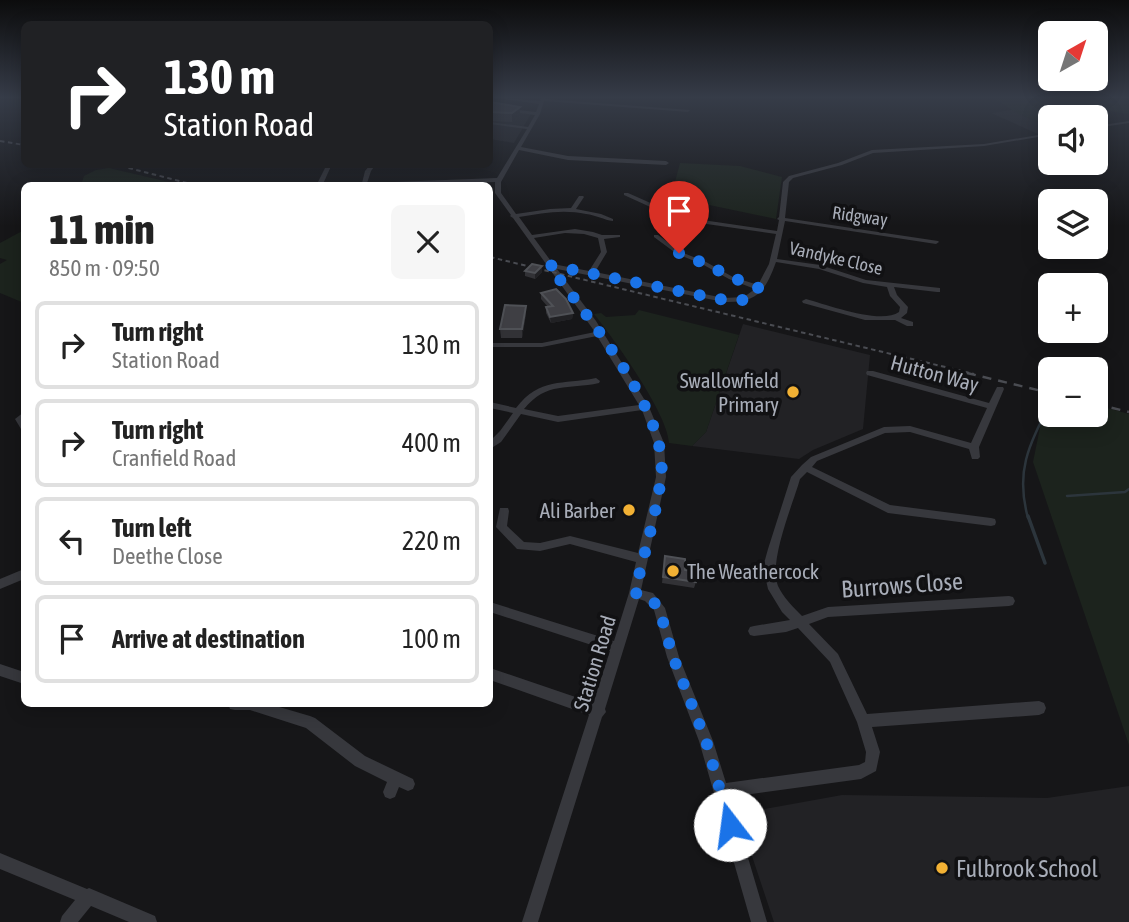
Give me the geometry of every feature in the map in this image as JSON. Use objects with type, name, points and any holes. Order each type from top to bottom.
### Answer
[{"type":"street","points":[[445,182],[499,180],[522,140]]},
{"type":"street","points":[[551,268],[592,272],[724,300],[743,300],[759,288],[769,275],[779,233],[786,182],[799,174],[841,164],[872,152],[984,145],[1014,140]]},
{"type":"street","points":[[517,148],[568,158],[666,163]]},
{"type":"street","points":[[485,181],[491,172]]},
{"type":"street","name":"Station Road","points":[[499,180],[498,193],[599,333],[645,407],[659,443],[661,477],[635,593],[530,922]]},
{"type":"street","points":[[626,194],[681,219],[779,233]]},
{"type":"street","points":[[573,209],[581,197]]},
{"type":"street","points":[[513,216],[554,209],[573,209],[611,219]]},
{"type":"street","name":"Ridgway","points":[[780,219],[936,242]]},
{"type":"street","points":[[528,237],[562,231],[586,231],[601,237],[618,236]]},
{"type":"street","points":[[656,236],[679,253],[759,288]]},
{"type":"street","points":[[592,272],[604,252],[601,237]]},
{"type":"street","name":"Vandyke Close","points":[[774,260],[820,267],[865,282],[890,286],[922,286],[937,290]]},
{"type":"street","name":"Vandyke Close","points":[[890,286],[894,296],[904,307],[903,313],[897,318]]},
{"type":"street","points":[[806,301],[865,318],[897,318],[910,324]]},
{"type":"street","points":[[493,345],[542,345],[599,333]]},
{"type":"street","name":"Hutton Way","points":[[870,373],[992,407]]},
{"type":"street","points":[[493,444],[500,440],[534,394],[543,389],[596,381]]},
{"type":"street","points":[[721,791],[860,772],[871,766],[873,752],[863,722],[834,658],[786,608],[772,586],[769,567],[796,477],[805,467],[826,453],[884,430],[910,429],[974,452],[1000,389]]},
{"type":"street","points":[[493,406],[558,419],[645,407]]},
{"type":"street","points":[[805,467],[888,509],[991,522]]},
{"type":"street","points":[[504,511],[501,527],[521,546],[540,547],[570,540],[643,559]]},
{"type":"street","points":[[0,584],[21,575]]},
{"type":"street","points":[[635,593],[649,597],[659,608],[673,657],[706,741],[759,922]]},
{"type":"street","name":"Burrows Close","points":[[754,631],[828,612],[1009,601]]},
{"type":"street","points":[[493,608],[618,648]]},
{"type":"street","points":[[0,670],[21,677]]},
{"type":"street","points":[[493,675],[599,712]]},
{"type":"street","points":[[259,707],[310,723],[360,761],[398,785]]},
{"type":"street","points":[[863,722],[1039,708]]},
{"type":"street","points":[[0,861],[149,922]]},
{"type":"street","points":[[68,922],[89,896]]},
{"type":"shaded area","points":[[680,163],[740,166],[782,177],[776,219],[671,197]]},
{"type":"shaded area","points":[[109,168],[169,182],[82,182],[84,176]]},
{"type":"shaded area","points":[[21,232],[21,302],[0,293],[0,264],[7,260],[0,258],[0,243]]},
{"type":"shaded area","points":[[639,310],[739,335],[706,432],[692,446],[669,443],[660,414],[650,396],[594,314],[601,313],[606,317],[635,315]]},
{"type":"shaded area","name":"Swallowfield Primary","points":[[743,324],[870,355],[863,429],[813,450],[799,459],[692,446],[706,432]]},
{"type":"shaded area","points":[[1108,408],[1129,414],[1129,745],[1033,462],[1040,427],[1108,427]]},
{"type":"shaded area","name":"Fulbrook School","points":[[1129,786],[1129,922],[774,922],[738,814],[842,795],[1047,798]]},
{"type":"building","points":[[532,264],[542,266],[535,273],[525,271]]},
{"type":"building","points":[[556,289],[566,299],[573,313],[550,317],[546,307],[553,306],[541,293]]},
{"type":"building","points":[[505,305],[526,306],[522,329],[500,329]]},
{"type":"building","points":[[665,556],[685,559],[685,570],[696,572],[696,582],[663,577]]},
{"type":"waterway","points":[[1028,518],[1024,501],[1024,472],[1030,446],[1038,427]]},
{"type":"waterway","points":[[1067,496],[1125,492],[1129,489]]},
{"type":"waterway","points":[[1028,516],[1045,563]]},
{"type":"railway","points":[[0,141],[21,144]]},
{"type":"railway","points":[[129,168],[183,182]]},
{"type":"railway","points":[[493,258],[974,374]]},
{"type":"railway","points":[[967,373],[1038,390]]},
{"type":"railway","points":[[1108,407],[1129,412]]},
{"type":"place","name":"Swallowfield Primary","points":[[793,392]]},
{"type":"place","name":"Ali Barber","points":[[629,510]]},
{"type":"place","name":"The Weathercock","points":[[673,571]]},
{"type":"place","name":"Fulbrook School","points":[[942,868]]},
{"type":"route","points":[[679,253],[759,288],[750,298],[724,300],[549,265],[592,321],[653,423],[659,443],[661,477],[635,593],[654,600],[659,608],[673,657],[706,741],[730,825]]}]
